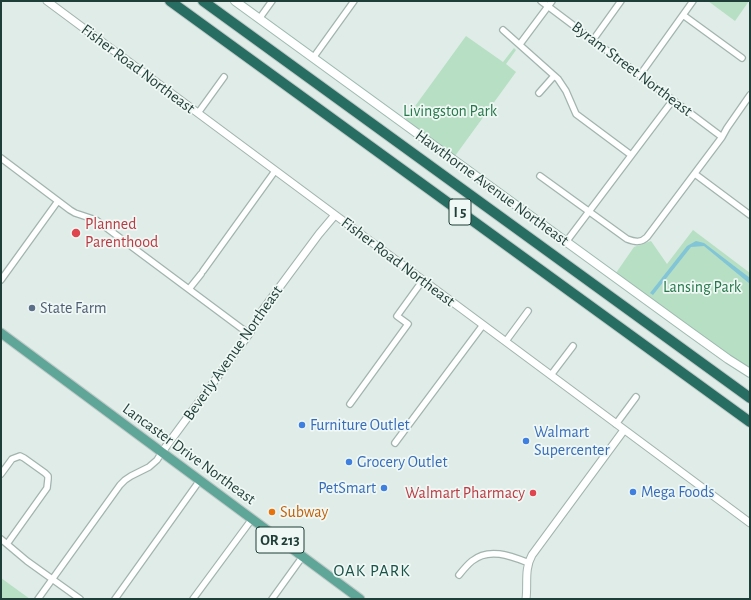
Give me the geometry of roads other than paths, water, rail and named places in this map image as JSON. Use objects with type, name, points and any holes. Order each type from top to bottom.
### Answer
[{"type":"highway","name":"I 5","points":[[170,1],[750,422]]},
{"type":"highway","name":"I 5","points":[[203,1],[750,398]]},
{"type":"main road","name":"Hawthorne Avenue Northeast","points":[[235,1],[566,242],[728,359],[750,373]]},
{"type":"main road","name":"Lancaster Drive Northeast","points":[[1,333],[360,599]]},
{"type":"street","name":"Fisher Road Northeast","points":[[46,1],[750,523]]},
{"type":"street","points":[[259,19],[272,1]]},
{"type":"street","points":[[313,58],[354,1]]},
{"type":"street","name":"Byram Street Northeast","points":[[541,1],[550,3],[593,40],[722,137]]},
{"type":"street","points":[[593,40],[621,1]]},
{"type":"street","points":[[640,75],[693,1]]},
{"type":"street","points":[[520,44],[550,3]]},
{"type":"street","points":[[683,15],[742,58]]},
{"type":"street","points":[[502,30],[520,44],[562,84],[576,114],[631,155]]},
{"type":"street","points":[[539,93],[554,76]]},
{"type":"street","points":[[198,113],[224,77]]},
{"type":"street","points":[[540,176],[627,239],[638,242],[647,237],[695,174],[750,96]]},
{"type":"street","points":[[566,242],[673,100]]},
{"type":"street","points":[[1,158],[75,213],[96,220],[249,334]]},
{"type":"street","points":[[189,289],[275,171]]},
{"type":"street","points":[[695,174],[750,214]]},
{"type":"street","points":[[1,280],[58,201]]},
{"type":"street","name":"Beverly Avenue Northeast","points":[[38,599],[120,485],[125,480],[149,467],[157,460],[249,334],[262,311],[297,262],[335,215]]},
{"type":"street","points":[[350,404],[408,324],[397,316],[424,280]]},
{"type":"street","points":[[506,342],[528,311]]},
{"type":"street","points":[[395,443],[483,325]]},
{"type":"street","points":[[551,375],[573,346]]},
{"type":"street","points":[[616,424],[636,397]]},
{"type":"street","points":[[526,599],[527,569],[532,555],[624,430]]},
{"type":"street","points":[[1,474],[12,459],[20,456],[48,476],[47,488],[7,544]]},
{"type":"street","points":[[115,599],[200,480]]},
{"type":"street","points":[[194,599],[252,519]]},
{"type":"street","points":[[1,539],[27,561],[80,599]]},
{"type":"street","points":[[460,575],[472,561],[485,554],[501,554],[529,563]]},
{"type":"street","points":[[272,599],[303,556]]},
{"type":"water","points":[[696,241],[704,243],[750,278],[750,284],[704,246],[691,247],[653,295],[650,293],[687,246]]},
{"type":"place","name":"Planned Parenthood","points":[[76,233]]},
{"type":"place","name":"State Farm","points":[[32,308]]},
{"type":"place","name":"Furniture Outlet","points":[[302,425]]},
{"type":"place","name":"Walmart Supercenter","points":[[526,441]]},
{"type":"place","name":"Grocery Outlet","points":[[349,462]]},
{"type":"place","name":"PetSmart","points":[[384,488]]},
{"type":"place","name":"Mega Foods","points":[[633,492]]},
{"type":"place","name":"Walmart Pharmacy","points":[[533,493]]},
{"type":"place","name":"Subway","points":[[272,512]]},
{"type":"district","name":"OAK PARK","points":[[372,571]]},
{"type":"park label","name":"Livingston Park","points":[[450,111]]},
{"type":"park label","name":"Lansing Park","points":[[702,287]]}]
